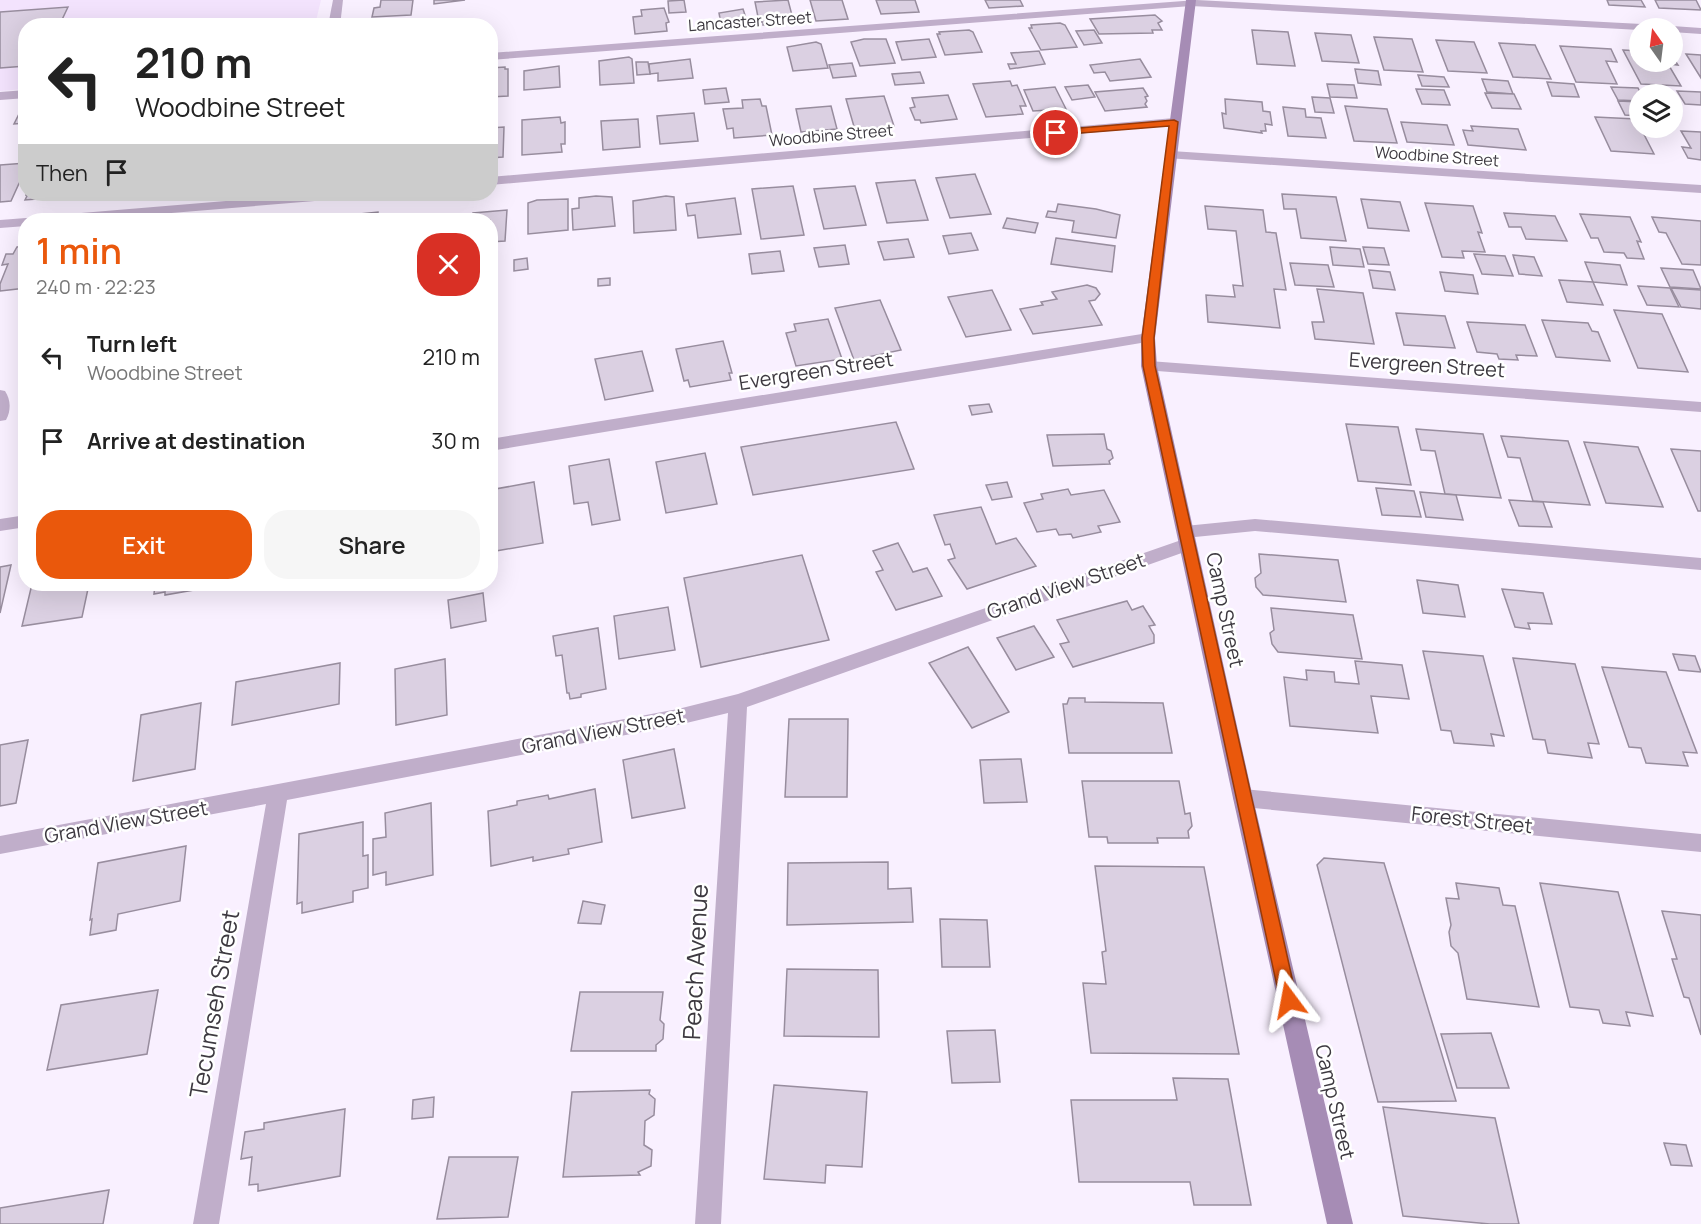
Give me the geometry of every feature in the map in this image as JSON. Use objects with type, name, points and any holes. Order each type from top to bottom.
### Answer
[{"type":"street","points":[[335,18],[338,0]]},
{"type":"street","name":"Lancaster Street","points":[[498,56],[1191,2],[1629,26]]},
{"type":"street","name":"Camp Street","points":[[1191,2],[1148,338],[1149,366],[1243,798],[1340,1224]]},
{"type":"street","points":[[1683,30],[1701,31]]},
{"type":"street","points":[[0,96],[18,95]]},
{"type":"street","name":"Woodbine Street","points":[[498,180],[1174,122]]},
{"type":"street","name":"Woodbine Street","points":[[1171,155],[1701,189]]},
{"type":"street","points":[[118,213],[244,201]]},
{"type":"street","points":[[0,224],[18,223]]},
{"type":"street","name":"Evergreen Street","points":[[498,444],[1148,338]]},
{"type":"street","name":"Evergreen Street","points":[[1149,366],[1701,407]]},
{"type":"street","points":[[0,395],[2,409],[0,416]]},
{"type":"street","points":[[0,525],[18,522]]},
{"type":"street","name":"Grand View Street","points":[[0,845],[678,717],[738,702],[1186,538]]},
{"type":"street","name":"Peach Avenue","points":[[708,1224],[738,702]]},
{"type":"street","name":"Tecumseh Street","points":[[206,1224],[278,794]]},
{"type":"street","name":"Forest Street","points":[[1243,798],[1701,843]]},
{"type":"lane","points":[[1186,538],[1256,525],[1701,564]]},
{"type":"shaded area","points":[[0,0],[321,0],[317,18],[18,18],[18,90],[0,91]]},
{"type":"building","points":[[381,0],[413,0],[411,15],[372,17],[374,8],[380,7]]},
{"type":"building","points":[[434,0],[465,0],[434,4]]},
{"type":"building","points":[[684,0],[686,12],[669,13],[668,1]]},
{"type":"building","points":[[788,0],[793,19],[781,20],[782,24],[763,25],[763,22],[759,22],[755,2]]},
{"type":"building","points":[[810,0],[842,0],[848,19],[816,21]]},
{"type":"building","points":[[876,0],[915,0],[919,12],[881,14]]},
{"type":"building","points":[[985,0],[1020,0],[1023,6],[989,8]]},
{"type":"building","points":[[1607,0],[1641,0],[1645,7],[1609,5]]},
{"type":"building","points":[[1655,0],[1696,0],[1701,10],[1659,8]]},
{"type":"building","points":[[68,7],[63,18],[18,18],[18,67],[0,68],[0,12]]},
{"type":"building","points":[[664,8],[669,22],[666,23],[667,31],[635,34],[633,17],[642,16],[641,10]]},
{"type":"building","points":[[743,9],[749,27],[722,29],[719,13]]},
{"type":"building","points":[[1155,15],[1162,21],[1158,23],[1162,30],[1152,30],[1153,33],[1099,34],[1090,19]]},
{"type":"building","points":[[1060,23],[1065,25],[1077,47],[1041,50],[1029,28],[1032,28],[1031,25]]},
{"type":"building","points":[[969,30],[973,32],[982,52],[945,55],[937,34]]},
{"type":"building","points":[[1094,30],[1102,43],[1084,45],[1076,31]]},
{"type":"building","points":[[1252,30],[1288,32],[1295,66],[1257,64]]},
{"type":"building","points":[[1315,33],[1351,35],[1359,63],[1322,61]]},
{"type":"building","points":[[1374,37],[1412,39],[1423,72],[1384,70]]},
{"type":"building","points":[[864,39],[886,39],[895,63],[860,66],[851,42]]},
{"type":"building","points":[[929,39],[936,57],[902,60],[896,42]]},
{"type":"building","points":[[1436,40],[1474,42],[1487,73],[1448,71]]},
{"type":"building","points":[[816,42],[821,44],[828,68],[793,71],[787,47]]},
{"type":"building","points":[[1499,43],[1535,45],[1551,79],[1513,77]]},
{"type":"building","points":[[1560,46],[1611,49],[1617,62],[1606,61],[1617,84],[1576,82]]},
{"type":"building","points":[[1623,50],[1629,50],[1629,61]]},
{"type":"building","points":[[1039,51],[1045,64],[1010,69],[1008,64],[1016,64],[1011,53]]},
{"type":"building","points":[[1686,54],[1701,55],[1701,78]]},
{"type":"building","points":[[629,57],[632,59],[634,83],[600,85],[599,61]]},
{"type":"building","points":[[690,59],[693,78],[658,81],[658,73],[650,74],[649,64]]},
{"type":"building","points":[[1140,59],[1151,77],[1110,81],[1105,72],[1094,73],[1090,65]]},
{"type":"building","points":[[636,62],[648,62],[650,74],[637,75]]},
{"type":"building","points":[[852,63],[856,76],[833,78],[829,65]]},
{"type":"building","points":[[559,66],[560,87],[524,90],[524,71]]},
{"type":"building","points":[[498,67],[508,69],[508,96],[498,97]]},
{"type":"building","points":[[1355,69],[1378,71],[1381,85],[1358,83]]},
{"type":"building","points":[[920,72],[924,83],[895,85],[892,74]]},
{"type":"building","points":[[1635,72],[1673,72],[1680,84],[1641,84]]},
{"type":"building","points":[[1418,75],[1444,77],[1449,87],[1422,86]]},
{"type":"building","points":[[1482,79],[1508,81],[1513,94],[1487,92]]},
{"type":"building","points":[[1010,81],[1012,86],[1017,85],[1026,106],[1020,106],[1023,114],[986,117],[973,84]]},
{"type":"building","points":[[1547,82],[1574,84],[1579,97],[1552,96]]},
{"type":"building","points":[[1327,84],[1354,85],[1357,98],[1330,97]]},
{"type":"building","points":[[1088,85],[1095,97],[1072,100],[1065,87]]},
{"type":"building","points":[[1055,87],[1066,109],[1033,111],[1024,90]]},
{"type":"building","points":[[1611,87],[1629,88],[1629,100],[1618,100]]},
{"type":"building","points":[[726,88],[729,102],[705,104],[703,90]]},
{"type":"building","points":[[1143,88],[1148,96],[1145,97],[1147,107],[1105,111],[1095,92]]},
{"type":"building","points":[[1416,89],[1444,90],[1450,105],[1422,104]]},
{"type":"building","points":[[1683,91],[1701,92],[1701,105],[1685,104]]},
{"type":"building","points":[[1485,93],[1514,94],[1521,109],[1492,108]]},
{"type":"building","points":[[948,95],[957,119],[921,123],[920,120],[915,120],[910,108],[915,107],[912,98]]},
{"type":"building","points":[[884,96],[894,126],[855,130],[846,99]]},
{"type":"building","points":[[1312,97],[1330,98],[1334,113],[1315,112]]},
{"type":"building","points":[[760,99],[762,106],[766,106],[772,135],[734,138],[733,128],[727,129],[723,109],[743,108],[742,100]]},
{"type":"building","points":[[1225,99],[1262,102],[1263,111],[1270,112],[1272,125],[1265,124],[1266,131],[1261,131],[1262,133],[1224,128],[1222,113],[1226,114]]},
{"type":"building","points":[[1618,101],[1629,102],[1629,115],[1625,115]]},
{"type":"building","points":[[831,106],[837,129],[801,132],[796,109]]},
{"type":"building","points":[[1345,106],[1387,109],[1397,143],[1354,141]]},
{"type":"building","points":[[1283,107],[1305,109],[1306,117],[1321,118],[1326,138],[1288,136]]},
{"type":"building","points":[[694,113],[698,141],[660,144],[657,116]]},
{"type":"building","points":[[560,117],[561,123],[565,122],[565,144],[561,144],[562,152],[522,155],[522,120]]},
{"type":"building","points":[[1595,117],[1629,119],[1629,138],[1646,138],[1654,154],[1611,151]]},
{"type":"building","points":[[638,119],[640,147],[603,150],[601,121]]},
{"type":"building","points":[[1401,122],[1447,125],[1454,145],[1407,142]]},
{"type":"building","points":[[1471,126],[1518,129],[1526,150],[1468,145],[1463,130],[1473,131]]},
{"type":"building","points":[[498,127],[504,127],[503,157],[498,157]]},
{"type":"building","points":[[1683,131],[1701,132],[1701,160],[1688,158],[1682,147],[1691,148]]},
{"type":"building","points":[[18,164],[18,186],[11,201],[0,202],[0,165]]},
{"type":"building","points":[[975,174],[991,214],[950,218],[936,178]]},
{"type":"building","points":[[915,180],[928,220],[887,223],[876,183]]},
{"type":"building","points":[[793,186],[804,235],[761,239],[752,189]]},
{"type":"building","points":[[855,186],[866,225],[824,229],[814,189]]},
{"type":"building","points":[[1282,194],[1336,197],[1346,241],[1301,238],[1296,209],[1284,209]]},
{"type":"building","points":[[612,197],[615,226],[573,230],[572,209],[579,208],[579,198]]},
{"type":"building","points":[[674,197],[676,230],[634,233],[633,201]]},
{"type":"building","points":[[735,198],[741,234],[698,238],[695,215],[688,216],[686,204]]},
{"type":"building","points":[[568,199],[568,230],[528,234],[528,203],[537,200]]},
{"type":"building","points":[[1361,199],[1400,202],[1409,231],[1368,228]]},
{"type":"building","points":[[1425,203],[1473,206],[1482,233],[1478,232],[1485,252],[1462,251],[1464,258],[1442,257]]},
{"type":"building","points":[[1058,204],[1120,215],[1116,238],[1072,232],[1074,221],[1046,217],[1048,211],[1056,212]]},
{"type":"building","points":[[1205,206],[1263,210],[1266,232],[1276,233],[1286,290],[1274,289],[1280,328],[1208,322],[1206,295],[1235,297],[1233,285],[1243,286],[1236,231],[1208,229]]},
{"type":"building","points":[[507,210],[505,241],[498,241],[498,213],[473,213]]},
{"type":"building","points":[[1504,213],[1555,216],[1567,241],[1526,239],[1521,227],[1509,227]]},
{"type":"building","points":[[1580,214],[1630,217],[1641,242],[1637,241],[1644,259],[1627,258],[1624,253],[1604,252],[1598,238],[1591,238]]},
{"type":"building","points":[[1652,217],[1701,221],[1701,265],[1682,264],[1666,233],[1659,232]]},
{"type":"building","points":[[1007,218],[1038,223],[1035,233],[1003,228]]},
{"type":"building","points":[[971,233],[978,250],[949,254],[943,236]]},
{"type":"building","points":[[1056,238],[1115,246],[1112,272],[1051,264]]},
{"type":"building","points":[[908,239],[914,257],[884,260],[878,242]]},
{"type":"building","points":[[845,245],[849,264],[819,267],[814,248]]},
{"type":"building","points":[[17,247],[18,289],[0,291],[0,284],[8,264],[2,265],[6,254],[13,254]]},
{"type":"building","points":[[1330,247],[1360,249],[1364,267],[1333,265]]},
{"type":"building","points":[[1363,247],[1384,248],[1389,265],[1368,264]]},
{"type":"building","points":[[780,251],[784,271],[752,274],[749,254]]},
{"type":"building","points":[[1474,254],[1505,256],[1513,276],[1482,274]]},
{"type":"building","points":[[1513,255],[1534,257],[1542,276],[1519,274]]},
{"type":"building","points":[[527,258],[528,269],[514,271],[514,260]]},
{"type":"building","points":[[1585,262],[1620,265],[1627,285],[1593,282]]},
{"type":"building","points":[[1290,263],[1328,265],[1334,287],[1295,285]]},
{"type":"building","points":[[1661,268],[1693,270],[1701,289],[1670,287]]},
{"type":"building","points":[[1369,270],[1390,272],[1395,290],[1373,288]]},
{"type":"building","points":[[1440,272],[1473,275],[1478,294],[1445,291]]},
{"type":"building","points":[[610,278],[610,285],[598,286],[598,279]]},
{"type":"building","points":[[1559,280],[1593,282],[1603,305],[1567,302]]},
{"type":"building","points":[[1087,285],[1096,288],[1100,294],[1095,300],[1089,301],[1102,325],[1033,334],[1020,309],[1043,305],[1041,302],[1057,299],[1052,292]]},
{"type":"building","points":[[1638,286],[1670,288],[1679,307],[1647,305]]},
{"type":"building","points":[[1671,288],[1701,290],[1701,309],[1681,307]]},
{"type":"building","points":[[1317,289],[1363,293],[1374,344],[1315,339],[1312,322],[1324,322]]},
{"type":"building","points":[[992,290],[1011,330],[966,337],[948,297]]},
{"type":"building","points":[[880,300],[901,350],[854,360],[835,308]]},
{"type":"building","points":[[1614,310],[1662,314],[1688,372],[1638,368]]},
{"type":"building","points":[[1396,313],[1445,316],[1455,348],[1404,345]]},
{"type":"building","points":[[828,319],[842,359],[796,366],[786,333],[796,331],[794,324]]},
{"type":"building","points":[[1542,320],[1588,323],[1592,331],[1598,332],[1610,361],[1556,357]]},
{"type":"building","points":[[1467,322],[1525,325],[1537,356],[1516,355],[1518,360],[1499,359],[1497,354],[1477,352]]},
{"type":"building","points":[[723,341],[732,373],[729,373],[731,380],[690,387],[688,380],[684,381],[676,349]]},
{"type":"building","points":[[642,351],[653,391],[605,400],[595,359]]},
{"type":"building","points":[[989,404],[992,412],[972,415],[969,406]]},
{"type":"building","points":[[896,422],[914,469],[753,495],[741,447]]},
{"type":"building","points":[[1346,424],[1398,427],[1411,485],[1358,481]]},
{"type":"building","points":[[1416,429],[1483,434],[1501,498],[1445,494],[1435,451],[1421,450]]},
{"type":"building","points":[[1104,434],[1107,449],[1111,451],[1113,458],[1109,461],[1110,464],[1053,466],[1047,435]]},
{"type":"building","points":[[1501,436],[1568,441],[1590,505],[1533,501],[1520,458],[1508,457]]},
{"type":"building","points":[[1584,442],[1638,447],[1663,507],[1606,503]]},
{"type":"building","points":[[1671,449],[1701,451],[1701,511],[1698,511]]},
{"type":"building","points":[[705,453],[717,504],[666,513],[656,462]]},
{"type":"building","points":[[609,459],[620,520],[592,525],[588,502],[574,504],[569,466]]},
{"type":"building","points":[[534,482],[543,543],[498,551],[498,489]]},
{"type":"building","points":[[1007,482],[1012,497],[992,500],[986,485]]},
{"type":"building","points":[[1376,488],[1414,491],[1421,517],[1382,515]]},
{"type":"building","points":[[1068,489],[1071,495],[1104,490],[1120,522],[1098,526],[1101,532],[1073,538],[1071,534],[1059,535],[1056,529],[1037,532],[1024,503],[1043,499],[1041,494]]},
{"type":"building","points":[[1420,492],[1456,495],[1463,520],[1426,517]]},
{"type":"building","points":[[1509,500],[1543,502],[1552,527],[1519,526]]},
{"type":"building","points":[[981,507],[996,544],[1016,538],[1036,566],[967,589],[948,560],[955,558],[950,544],[945,545],[934,515]]},
{"type":"building","points":[[898,543],[913,572],[927,568],[942,596],[896,610],[876,572],[883,570],[873,551]]},
{"type":"building","points":[[1259,554],[1338,560],[1346,602],[1263,595],[1256,587],[1255,578],[1261,573]]},
{"type":"building","points":[[802,555],[829,640],[701,667],[684,578]]},
{"type":"building","points":[[11,565],[0,613],[0,567]]},
{"type":"building","points":[[1417,580],[1458,585],[1465,617],[1423,613]]},
{"type":"building","points":[[1502,589],[1543,593],[1552,624],[1528,623],[1530,629],[1515,627]]},
{"type":"building","points":[[30,591],[88,591],[82,617],[22,626]]},
{"type":"building","points":[[154,591],[188,591],[165,595],[165,592],[154,594]]},
{"type":"building","points":[[483,593],[486,621],[451,628],[448,600]]},
{"type":"building","points":[[1127,601],[1132,610],[1143,606],[1155,625],[1149,626],[1154,635],[1154,643],[1073,667],[1060,644],[1069,642],[1057,620]]},
{"type":"building","points":[[668,607],[675,650],[619,659],[614,616]]},
{"type":"building","points":[[1271,608],[1353,615],[1362,659],[1278,652],[1272,644],[1270,633],[1274,630]]},
{"type":"building","points":[[1034,626],[1054,657],[1016,670],[997,638]]},
{"type":"building","points":[[598,628],[606,689],[581,694],[581,697],[570,699],[567,693],[562,655],[556,656],[553,636]]},
{"type":"building","points":[[968,647],[1009,712],[972,728],[929,663]]},
{"type":"building","points":[[1423,651],[1483,656],[1504,736],[1491,734],[1494,746],[1454,743],[1451,731],[1441,730]]},
{"type":"building","points":[[1673,654],[1695,656],[1701,672],[1679,670]]},
{"type":"building","points":[[1513,658],[1575,664],[1599,744],[1588,743],[1592,758],[1548,753],[1545,740],[1533,739]]},
{"type":"building","points":[[445,659],[447,715],[396,725],[395,669]]},
{"type":"building","points":[[1355,661],[1402,665],[1409,699],[1371,696],[1378,733],[1290,726],[1284,677],[1307,680],[1306,670],[1334,672],[1335,682],[1359,684]]},
{"type":"building","points":[[340,663],[339,704],[232,725],[236,682]]},
{"type":"building","points":[[1602,667],[1666,672],[1697,753],[1683,752],[1688,766],[1646,763],[1641,748],[1629,747]]},
{"type":"building","points":[[1069,698],[1085,698],[1085,702],[1163,703],[1172,753],[1069,753],[1063,704],[1067,704]]},
{"type":"building","points":[[201,703],[195,769],[133,781],[141,715]]},
{"type":"building","points":[[789,719],[848,719],[847,797],[785,797]]},
{"type":"building","points":[[28,740],[16,803],[0,806],[0,745]]},
{"type":"building","points":[[674,749],[685,808],[632,818],[623,760]]},
{"type":"building","points":[[1021,759],[1027,802],[984,803],[980,760]]},
{"type":"building","points":[[1082,781],[1179,781],[1185,814],[1190,813],[1192,826],[1188,831],[1189,838],[1157,838],[1158,843],[1108,843],[1107,837],[1089,837]]},
{"type":"building","points":[[595,789],[602,842],[568,849],[569,854],[533,861],[533,857],[491,866],[488,811],[517,805],[517,801],[548,795],[549,799]]},
{"type":"building","points":[[431,803],[433,875],[386,885],[386,872],[373,875],[373,839],[386,837],[385,813]]},
{"type":"building","points":[[363,822],[363,856],[368,855],[368,888],[353,891],[353,902],[302,913],[302,902],[297,904],[299,834]]},
{"type":"building","points":[[186,846],[180,901],[118,914],[116,930],[90,935],[98,863]]},
{"type":"building","points":[[1324,858],[1384,863],[1456,1101],[1378,1102],[1317,865]]},
{"type":"building","points":[[888,862],[888,889],[911,888],[913,922],[787,925],[788,863]]},
{"type":"building","points":[[1095,866],[1204,867],[1239,1054],[1091,1053],[1083,983],[1106,984],[1102,952],[1106,951]]},
{"type":"building","points":[[1456,883],[1499,888],[1503,905],[1515,906],[1539,1007],[1467,999],[1458,953],[1451,946],[1449,932],[1451,925],[1446,898],[1459,899]]},
{"type":"building","points":[[1540,883],[1618,892],[1653,1016],[1626,1012],[1630,1026],[1603,1023],[1599,1010],[1570,1007]]},
{"type":"building","points":[[583,901],[605,905],[601,924],[578,923]]},
{"type":"building","points":[[1662,911],[1701,915],[1701,1035],[1689,998],[1684,997],[1672,959],[1677,959]]},
{"type":"building","points":[[940,919],[987,920],[990,967],[942,967]]},
{"type":"building","points":[[787,969],[878,970],[879,1037],[784,1036]]},
{"type":"building","points":[[158,990],[147,1054],[47,1070],[61,1005]]},
{"type":"building","points":[[580,992],[663,992],[660,1020],[664,1024],[663,1039],[656,1045],[656,1051],[571,1051]]},
{"type":"building","points":[[995,1030],[1000,1082],[952,1083],[947,1031]]},
{"type":"building","points":[[1491,1033],[1509,1088],[1457,1088],[1441,1034]]},
{"type":"building","points":[[1173,1078],[1228,1079],[1251,1205],[1194,1205],[1190,1182],[1079,1182],[1071,1100],[1177,1100]]},
{"type":"building","points":[[774,1085],[867,1092],[862,1167],[826,1165],[825,1183],[764,1179]]},
{"type":"building","points":[[650,1090],[649,1094],[655,1099],[654,1115],[645,1121],[644,1145],[652,1150],[651,1166],[638,1172],[640,1175],[563,1177],[572,1092]]},
{"type":"building","points":[[434,1097],[433,1117],[412,1119],[413,1100]]},
{"type":"building","points":[[1383,1107],[1495,1118],[1519,1224],[1490,1224],[1403,1216]]},
{"type":"building","points":[[345,1109],[340,1176],[258,1191],[258,1184],[249,1185],[252,1157],[241,1159],[245,1132],[264,1129],[264,1123]]},
{"type":"building","points":[[1664,1143],[1686,1145],[1692,1166],[1671,1165]]},
{"type":"building","points":[[449,1157],[518,1157],[508,1217],[437,1219]]},
{"type":"building","points":[[109,1190],[103,1224],[0,1224],[0,1208]]},
{"type":"route","points":[[1056,133],[1174,122],[1148,338],[1149,366],[1289,1000]]}]
